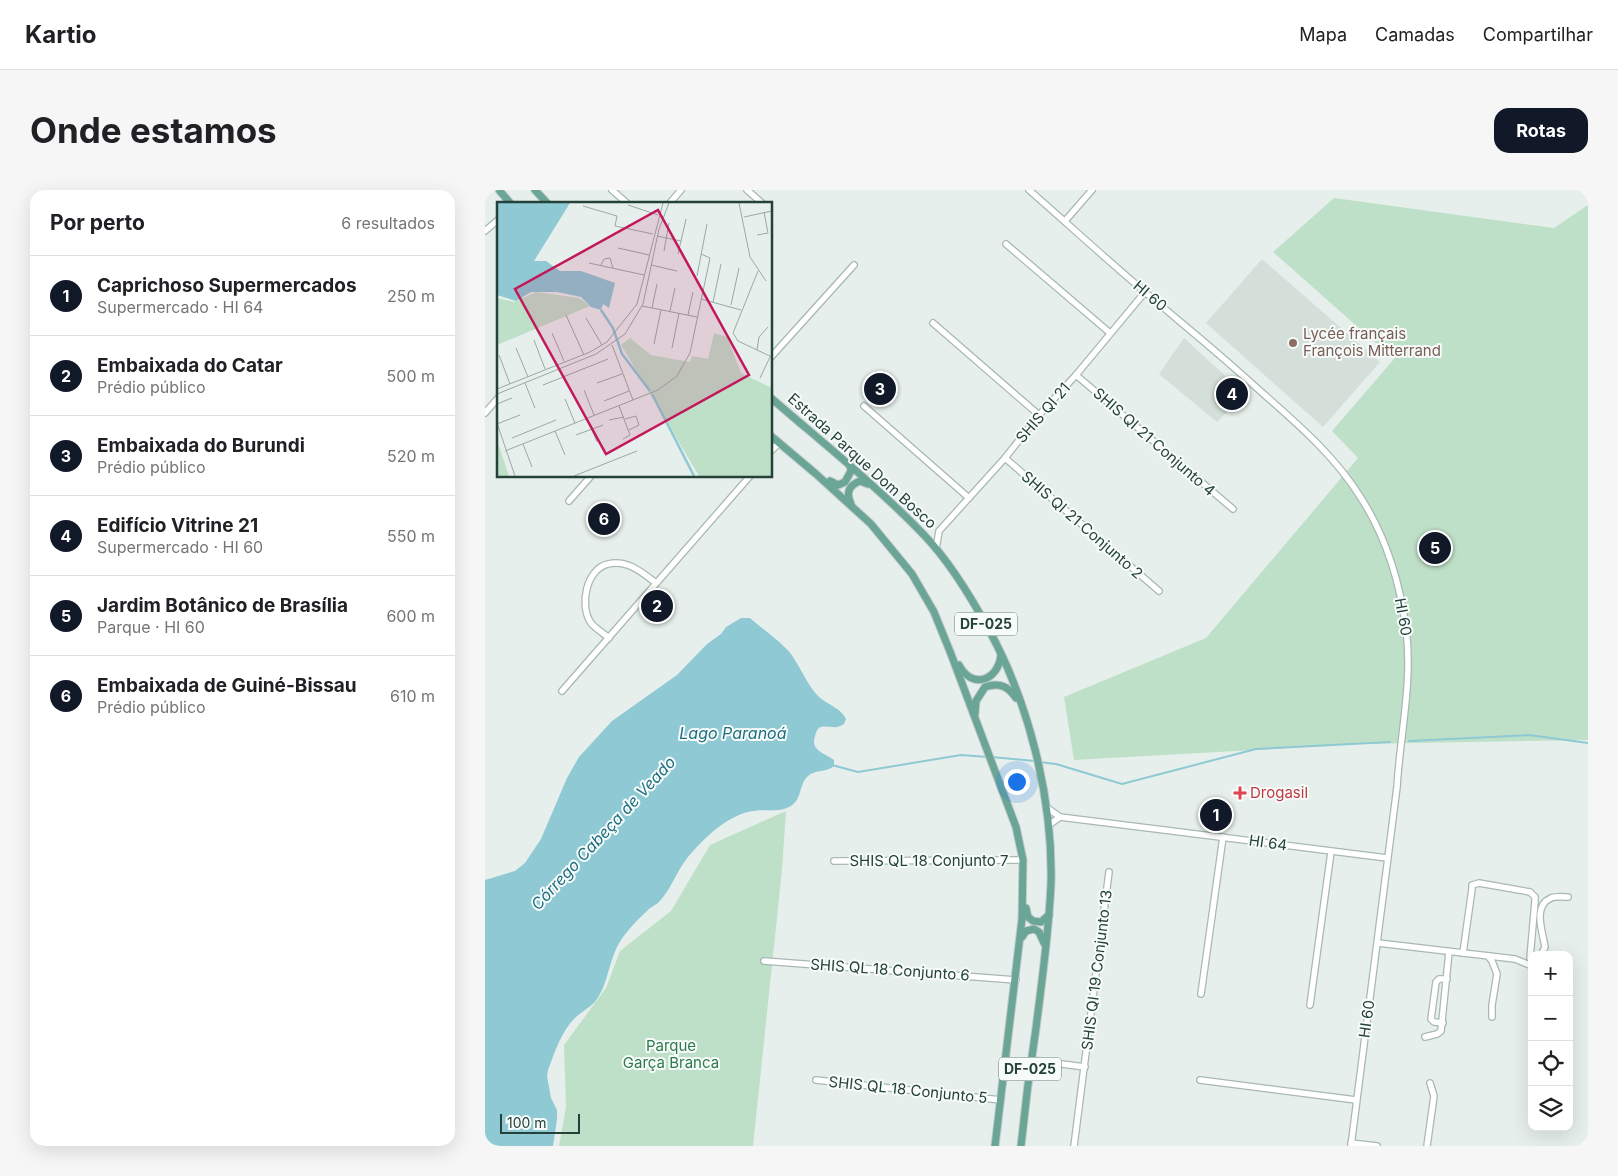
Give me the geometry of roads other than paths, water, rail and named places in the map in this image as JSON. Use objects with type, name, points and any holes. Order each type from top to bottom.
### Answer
[{"type":"main road","points":[[499,190],[509,202]]},
{"type":"main road","points":[[535,190],[546,202]]},
{"type":"main road","name":"Estrada Parque Dom Bosco","points":[[773,400],[849,465],[925,535],[975,605],[1002,653],[1024,711],[1041,778],[1049,825],[1051,882],[1049,916],[1021,1146]]},
{"type":"main road","name":"DF-025","points":[[773,438],[871,524],[913,574],[934,612],[1016,827],[1023,860],[1021,938],[995,1146]]},
{"type":"main road","points":[[816,474],[835,485],[841,485],[851,474],[849,465]]},
{"type":"main road","points":[[851,505],[847,495],[852,485],[860,481],[871,485]]},
{"type":"main road","points":[[951,654],[955,657],[963,672],[980,680],[990,677],[997,669],[1002,653]]},
{"type":"main road","points":[[976,720],[976,702],[980,693],[985,687],[992,684],[1005,686],[1012,692],[1024,711]]},
{"type":"main road","points":[[1023,893],[1026,911],[1030,919],[1041,922],[1049,916]]},
{"type":"main road","points":[[1021,938],[1026,931],[1034,929],[1042,936],[1045,946]]},
{"type":"street","points":[[612,190],[626,202]]},
{"type":"street","points":[[671,202],[681,190]]},
{"type":"street","points":[[747,190],[761,202]]},
{"type":"street","name":"HI 60","points":[[1029,190],[1145,292],[1211,346],[1308,433],[1342,470],[1360,496],[1379,531],[1392,563],[1406,628],[1408,649],[1406,701],[1378,943],[1351,1144]]},
{"type":"street","points":[[1065,221],[1092,190]]},
{"type":"street","points":[[485,231],[497,220]]},
{"type":"street","points":[[1006,244],[1110,333]]},
{"type":"street","points":[[773,355],[853,265]]},
{"type":"street","name":"SHIS QI 21","points":[[935,549],[939,531],[1005,458],[1039,415],[1076,375],[1145,292]]},
{"type":"street","points":[[933,323],[1039,415]]},
{"type":"street","name":"SHIS QI 21 Conjunto 4","points":[[1076,375],[1233,510]]},
{"type":"street","points":[[485,413],[497,399]]},
{"type":"street","points":[[864,406],[969,498]]},
{"type":"street","points":[[773,449],[779,442]]},
{"type":"street","name":"SHIS QI 21 Conjunto 2","points":[[1005,458],[1159,592]]},
{"type":"street","points":[[569,501],[589,478]]},
{"type":"street","points":[[562,692],[747,478]]},
{"type":"street","points":[[925,535],[939,531]]},
{"type":"street","points":[[609,638],[592,624],[586,606],[585,591],[596,572],[608,564],[622,564],[637,568],[656,583]]},
{"type":"street","name":"HI 64","points":[[1046,807],[1060,817],[1387,858]]},
{"type":"street","points":[[1049,825],[1060,817]]},
{"type":"street","points":[[1201,994],[1223,837]]},
{"type":"street","points":[[1310,1004],[1331,852]]},
{"type":"street","name":"SHIS QL 18 Conjunto 7","points":[[834,861],[1023,860]]},
{"type":"street","name":"SHIS QI 19 Conjunto 13","points":[[1074,1146],[1109,872]]},
{"type":"street","points":[[1463,954],[1471,889],[1473,885],[1479,884],[1531,892],[1533,894],[1535,901],[1531,951]]},
{"type":"street","points":[[1543,951],[1545,947],[1540,926],[1543,906],[1550,898],[1568,897]]},
{"type":"street","points":[[1378,943],[1515,959],[1528,964]]},
{"type":"street","points":[[1425,1037],[1439,1032],[1443,1023],[1449,952]]},
{"type":"street","points":[[1488,956],[1497,974],[1492,1017]]},
{"type":"street","points":[[1522,962],[1528,959]]},
{"type":"street","name":"SHIS QL 18 Conjunto 6","points":[[764,961],[1016,980]]},
{"type":"street","points":[[1443,1023],[1432,1020],[1437,981],[1439,979],[1447,980]]},
{"type":"street","points":[[1434,1004],[1444,1005]]},
{"type":"street","points":[[1031,1060],[1085,1067]]},
{"type":"street","name":"SHIS QL 18 Conjunto 5","points":[[816,1080],[1001,1100]]},
{"type":"street","points":[[1201,1080],[1356,1100]]},
{"type":"street","points":[[1427,1146],[1434,1096],[1430,1083]]},
{"type":"street","points":[[1351,1144],[1377,1146]]},
{"type":"water","name":"Lago Paranoá","points":[[741,618],[750,618],[783,645],[819,697],[844,715],[846,719],[844,724],[839,727],[818,729],[814,741],[819,751],[834,760],[834,766],[807,777],[804,780],[797,800],[791,806],[782,809],[758,810],[744,813],[716,829],[688,857],[658,903],[639,918],[623,937],[613,956],[599,996],[566,1029],[548,1070],[547,1076],[551,1098],[557,1110],[553,1146],[485,1146],[485,880],[515,871],[525,863],[541,839],[567,778],[579,757],[612,721],[677,675],[707,644],[721,634],[726,627]]},
{"type":"waterway","name":"Córrego Cabeça de Veado","points":[[1409,741],[1529,735],[1588,743]]},
{"type":"waterway","name":"Córrego Cabeça de Veado","points":[[1039,762],[1056,764],[1122,784],[1256,749],[1390,742]]},
{"type":"waterway","name":"Córrego Cabeça de Veado","points":[[832,765],[858,772],[961,755],[988,757]]},
{"type":"waterway","name":"Córrego Cabeça de Veado","points":[[992,757],[1035,761]]},
{"type":"place","name":"Lycée français François Mitterrand","points":[[1293,343]]},
{"type":"place","name":"Embaixada do Burundi","points":[[880,389]]},
{"type":"place","name":"Edifício Vitrine 21","points":[[1232,394]]},
{"type":"place","name":"Embaixada de Guiné-Bissau","points":[[604,519]]},
{"type":"place","name":"Jardim Botânico de Brasília","points":[[1435,548]]},
{"type":"place","name":"Embaixada do Catar","points":[[657,606]]},
{"type":"place","name":"Drogasil","points":[[1240,793]]},
{"type":"place","name":"Caprichoso Supermercados","points":[[1216,815]]},
{"type":"park label","name":"Parque Garça Branca","points":[[671,1054]]}]
